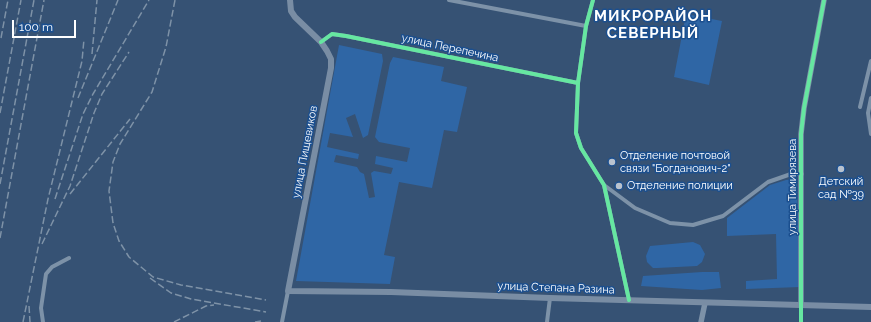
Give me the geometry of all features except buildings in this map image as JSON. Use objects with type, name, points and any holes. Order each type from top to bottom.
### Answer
[{"type":"main road","name":"улица Пищевиков","points":[[288,291],[331,68],[329,55],[321,42],[295,17],[291,11],[290,0]]},
{"type":"main road","name":"улица Степана Разина","points":[[288,291],[392,292],[705,303],[871,306]]},
{"type":"street","points":[[449,0],[461,1],[586,26]]},
{"type":"street","points":[[593,0],[586,26],[578,84],[576,125],[578,140],[581,148],[604,185],[629,300]]},
{"type":"street","name":"улица Тимирязева","points":[[801,305],[803,174],[801,134],[804,108],[824,0]]},
{"type":"street","name":"улица Перепечина","points":[[321,42],[332,34],[346,36],[578,84]]},
{"type":"street","points":[[860,107],[871,61]]},
{"type":"street","points":[[871,98],[868,113],[871,134]]},
{"type":"street","points":[[604,185],[635,208],[670,224],[693,225],[723,216],[768,182],[791,174],[803,174]]},
{"type":"street","points":[[43,322],[42,308],[46,274],[52,267],[69,258]]},
{"type":"street","name":"улица Пищевиков","points":[[282,322],[288,291]]},
{"type":"street","points":[[547,322],[550,298]]},
{"type":"street","points":[[702,322],[705,303]]},
{"type":"street","points":[[801,305],[801,322]]},
{"type":"shaded area","points":[[686,14],[722,21],[709,85],[674,77]]},
{"type":"shaded area","points":[[339,45],[382,54],[383,61],[368,135],[363,138],[355,114],[346,118],[353,137],[330,133],[327,147],[359,154],[358,159],[336,155],[334,162],[357,167],[360,172],[364,174],[369,198],[375,197],[371,173],[374,171],[391,174],[393,168],[375,164],[376,156],[407,162],[410,148],[379,142],[375,137],[390,63],[393,57],[444,67],[441,81],[467,87],[457,132],[444,130],[432,188],[399,182],[384,255],[395,257],[390,284],[296,281]]},
{"type":"shaded area","points":[[797,179],[800,287],[746,289],[746,281],[777,279],[776,234],[727,236],[727,218],[770,185],[786,180]]},
{"type":"shaded area","points":[[693,242],[700,245],[705,254],[702,262],[697,266],[653,268],[647,262],[646,256],[650,246]]},
{"type":"shaded area","points":[[719,272],[721,288],[702,290],[641,286],[643,276]]},
{"type":"railway","points":[[1,38],[8,0]]},
{"type":"railway","points":[[0,113],[21,0]]},
{"type":"railway","points":[[0,184],[34,0]]},
{"type":"railway","points":[[0,238],[44,0]]},
{"type":"railway","points":[[92,54],[97,0]]},
{"type":"railway","points":[[78,98],[118,0]]},
{"type":"railway","points":[[55,199],[83,114],[93,94],[149,0]]},
{"type":"railway","points":[[175,0],[166,47],[152,92],[120,144],[113,162],[109,191],[113,223],[119,241],[129,257],[153,277],[181,285],[266,300]]},
{"type":"railway","points":[[23,322],[48,199],[82,61],[84,39]]},
{"type":"railway","points":[[42,244],[70,186],[94,113],[102,94],[129,52]]},
{"type":"railway","points":[[70,194],[130,119]]},
{"type":"railway","points":[[150,278],[171,293],[191,299],[266,312]]},
{"type":"railway","points":[[174,322],[206,306],[214,305]]},
{"type":"railway","points":[[29,306],[30,322]]},
{"type":"railway","points":[[255,322],[261,321]]},
{"type":"cycle path","points":[[593,0],[586,26],[578,83],[576,133],[581,148],[604,185],[629,300]]},
{"type":"cycle path","points":[[801,322],[801,134],[804,108],[824,0]]},
{"type":"cycle path","points":[[321,42],[332,34],[346,36],[578,83]]},
{"type":"place","name":"Отделение почтовой связи \"Богданович-2\"","points":[[612,162]]},
{"type":"place","name":"Детский сад №39","points":[[841,169]]},
{"type":"place","name":"Отделение полиции","points":[[619,186]]},
{"type":"district","name":"МИКРОРАЙОН СЕВЕРНЫЙ","points":[[653,24]]}]
